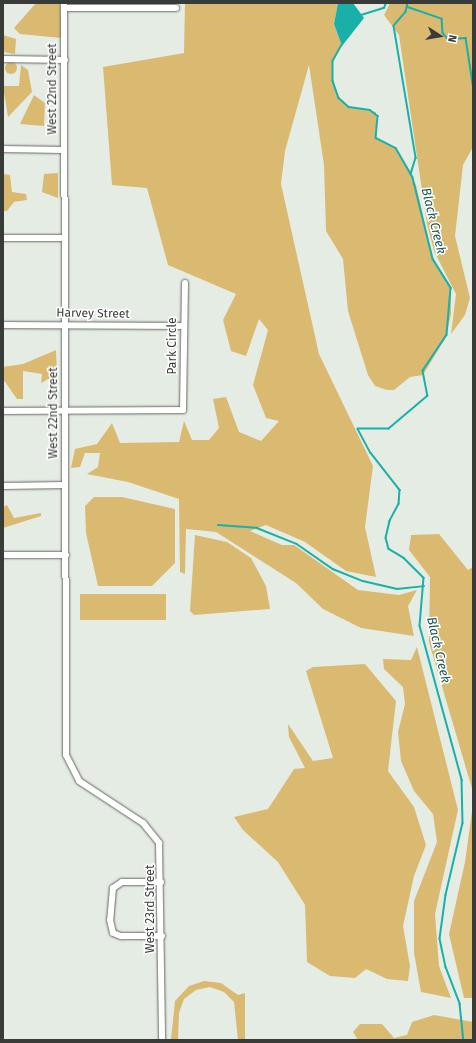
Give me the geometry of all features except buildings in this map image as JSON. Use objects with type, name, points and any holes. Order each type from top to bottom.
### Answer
[{"type":"street","points":[[64,5],[176,8]]},
{"type":"street","name":"West 22nd Street","points":[[64,5],[66,755],[79,781],[110,803]]},
{"type":"street","points":[[3,59],[65,60]]},
{"type":"street","points":[[3,149],[64,150]]},
{"type":"street","points":[[3,238],[64,238]]},
{"type":"street","name":"Park Circle","points":[[66,411],[183,410],[183,326],[185,283]]},
{"type":"street","name":"Harvey Street","points":[[3,325],[183,326]]},
{"type":"street","points":[[3,410],[66,411]]},
{"type":"street","points":[[3,486],[65,485]]},
{"type":"street","points":[[3,555],[66,555]]},
{"type":"street","name":"West 23rd Street","points":[[110,803],[143,823],[159,843],[162,936],[162,1040]]},
{"type":"street","points":[[161,882],[122,882],[113,888],[110,920],[113,933],[122,936],[162,936]]},
{"type":"shaded area","points":[[36,3],[60,3],[61,38],[20,34],[14,28]]},
{"type":"shaded area","points":[[185,3],[338,3],[334,24],[342,46],[333,61],[333,81],[339,98],[349,107],[376,112],[376,138],[396,148],[416,185],[433,259],[451,288],[451,314],[446,337],[423,375],[410,377],[394,390],[387,390],[375,386],[368,375],[348,311],[343,259],[326,231],[324,165],[309,65],[285,151],[281,184],[319,354],[373,466],[365,527],[376,577],[346,571],[305,542],[266,525],[250,531],[282,545],[294,545],[358,590],[399,595],[417,590],[408,606],[414,636],[361,628],[323,609],[296,583],[216,532],[186,529],[185,574],[180,572],[179,499],[128,482],[87,474],[98,467],[100,453],[85,453],[80,467],[71,468],[75,449],[97,444],[112,423],[120,443],[179,442],[184,421],[192,440],[209,440],[219,428],[213,399],[226,397],[239,432],[261,441],[279,421],[266,418],[253,385],[268,330],[259,319],[246,356],[231,351],[223,320],[236,294],[168,265],[147,188],[112,185],[103,67],[184,53]]},
{"type":"shaded area","points":[[390,3],[473,3],[473,147],[463,165],[455,236],[470,298],[465,315],[451,334],[456,294],[434,251],[427,224],[399,35],[384,15]]},
{"type":"shaded area","points":[[3,35],[16,39],[15,54],[3,52]]},
{"type":"shaded area","points":[[9,62],[13,62],[17,68],[13,74],[9,74],[5,70],[5,66]]},
{"type":"shaded area","points":[[21,65],[28,70],[32,92],[8,117],[3,86],[19,86]]},
{"type":"shaded area","points":[[34,95],[45,103],[44,126],[20,124]]},
{"type":"shaded area","points":[[58,173],[58,198],[42,192],[44,174]]},
{"type":"shaded area","points":[[3,174],[10,175],[12,192],[26,194],[27,200],[14,202],[7,211],[3,211]]},
{"type":"shaded area","points":[[56,350],[57,374],[41,383],[42,374],[23,371],[23,399],[17,399],[3,379],[3,367],[23,364]]},
{"type":"shaded area","points":[[94,497],[122,497],[175,509],[175,563],[152,586],[98,586],[86,533],[85,506]]},
{"type":"shaded area","points":[[7,505],[14,518],[41,513],[41,516],[3,528],[3,507]]},
{"type":"shaded area","points":[[439,534],[468,570],[473,567],[473,792],[429,642],[430,577],[409,550],[411,535]]},
{"type":"shaded area","points":[[195,535],[227,542],[251,558],[266,586],[270,609],[194,615],[190,611]]},
{"type":"shaded area","points":[[80,594],[166,594],[166,620],[80,620]]},
{"type":"shaded area","points":[[417,647],[458,810],[435,914],[439,966],[451,998],[421,992],[414,953],[414,901],[437,842],[433,814],[414,791],[401,761],[398,732],[405,704],[403,687],[384,669],[383,659],[411,660]]},
{"type":"shaded area","points":[[365,664],[396,701],[388,771],[414,807],[426,845],[414,876],[403,926],[410,966],[408,981],[387,979],[366,969],[355,978],[330,976],[307,962],[305,905],[278,862],[243,830],[234,817],[268,809],[294,769],[305,768],[289,737],[288,724],[313,761],[333,758],[306,671],[313,667]]},
{"type":"shaded area","points":[[473,804],[473,998],[464,998],[449,934],[465,862]]},
{"type":"shaded area","points":[[204,981],[221,983],[238,995],[245,993],[245,1040],[238,1040],[234,1002],[224,992],[210,987],[196,990],[184,999],[179,1013],[178,1040],[171,1040],[175,1001],[189,986]]},
{"type":"shaded area","points":[[434,1015],[473,1022],[473,1040],[358,1040],[353,1032],[360,1024],[382,1024],[394,1038],[407,1035],[412,1022]]},
{"type":"water","points":[[338,3],[353,3],[364,18],[342,46],[334,24]]},
{"type":"waterway","points":[[361,15],[384,8],[386,3]]},
{"type":"waterway","name":"Black Creek","points":[[408,3],[406,12],[394,26],[416,158],[411,174]]},
{"type":"waterway","points":[[408,7],[442,19],[443,33],[448,39],[466,38],[473,84]]},
{"type":"waterway","name":"Black Creek","points":[[342,45],[333,61],[333,81],[339,98],[349,107],[370,110],[378,116],[376,138],[396,148],[413,178],[433,259],[451,288],[447,335],[423,371],[428,396],[389,429],[358,429],[371,453],[400,490],[399,504],[390,521],[386,538],[389,549],[404,558],[424,578],[420,626],[462,780],[463,823],[446,895],[440,939],[446,967],[460,1004],[464,1040]]},
{"type":"waterway","points":[[218,525],[257,528],[297,544],[333,569],[363,581],[397,589],[424,586]]}]
